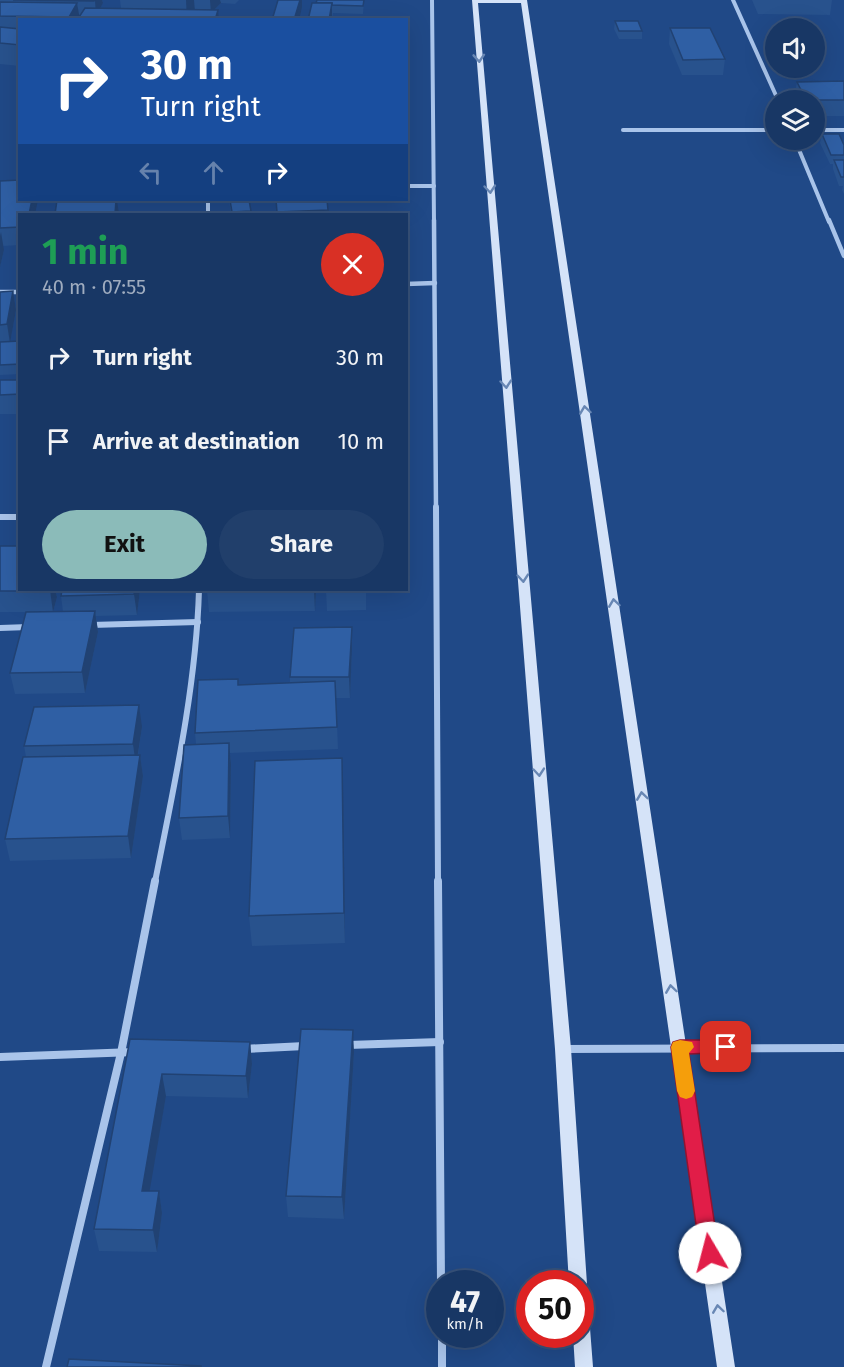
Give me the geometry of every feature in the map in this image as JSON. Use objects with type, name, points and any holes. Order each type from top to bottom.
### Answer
[{"type":"main road","points":[[577,1270],[563,1049],[475,1],[524,1],[726,1367]]},
{"type":"main road","points":[[583,1348],[584,1367]]},
{"type":"street","points":[[432,0],[441,1270]]},
{"type":"street","points":[[733,0],[774,90]]},
{"type":"street","points":[[622,130],[765,130]]},
{"type":"street","points":[[825,130],[844,130]]},
{"type":"street","points":[[799,150],[844,256]]},
{"type":"street","points":[[408,186],[434,186]]},
{"type":"street","points":[[408,284],[435,283]]},
{"type":"street","points":[[0,292],[18,292]]},
{"type":"street","points":[[0,517],[18,517]]},
{"type":"street","points":[[46,1367],[121,1053],[181,752],[198,622],[199,591]]},
{"type":"street","points":[[81,626],[198,622]]},
{"type":"street","points":[[0,628],[35,627]]},
{"type":"street","points":[[333,1045],[440,1042]]},
{"type":"street","points":[[239,1049],[310,1046]]},
{"type":"street","points":[[563,1049],[844,1048]]},
{"type":"street","points":[[0,1057],[145,1052]]},
{"type":"street","points":[[442,1348],[442,1367]]},
{"type":"building","points":[[13,0],[95,0],[94,1]]},
{"type":"building","points":[[278,0],[300,0],[295,18],[273,18]]},
{"type":"building","points":[[317,0],[364,0],[363,6],[316,3]]},
{"type":"building","points":[[0,2],[77,3],[69,17],[0,16]]},
{"type":"building","points":[[312,3],[332,3],[329,18],[308,18]]},
{"type":"building","points":[[85,8],[218,10],[216,18],[78,18]]},
{"type":"building","points":[[615,21],[638,21],[642,31],[619,31]]},
{"type":"building","points":[[0,27],[18,29],[18,45],[0,43]]},
{"type":"building","points":[[670,28],[710,28],[725,59],[683,60]]},
{"type":"building","points":[[844,81],[844,100],[825,100],[825,90],[801,90],[797,82]]},
{"type":"building","points":[[825,134],[839,134],[844,145],[844,155],[831,155],[825,141]]},
{"type":"building","points":[[834,160],[844,160],[844,177],[841,177]]},
{"type":"building","points":[[18,180],[18,201],[32,201],[29,213],[18,213],[18,227],[0,228],[0,181]]},
{"type":"building","points":[[57,201],[116,201],[115,213],[55,213]]},
{"type":"building","points":[[230,201],[249,201],[251,211],[232,212]]},
{"type":"building","points":[[276,201],[327,201],[328,210],[277,212]]},
{"type":"building","points":[[13,291],[7,324],[0,325],[0,292]]},
{"type":"building","points":[[18,341],[18,364],[0,365],[0,342]]},
{"type":"building","points":[[0,380],[18,380],[18,394],[0,395]]},
{"type":"building","points":[[0,546],[18,546],[18,591],[0,591]]},
{"type":"building","points":[[62,591],[135,591],[134,594],[61,596]]},
{"type":"building","points":[[95,611],[82,672],[10,673],[26,612]]},
{"type":"building","points":[[352,627],[349,677],[290,677],[294,628]]},
{"type":"building","points":[[238,679],[238,685],[335,681],[337,727],[195,733],[198,680]]},
{"type":"building","points":[[139,705],[133,744],[24,746],[34,707]]},
{"type":"building","points":[[229,743],[228,816],[179,818],[184,745]]},
{"type":"building","points":[[140,755],[128,836],[5,839],[23,757]]},
{"type":"building","points":[[342,758],[344,913],[249,916],[255,761]]},
{"type":"building","points":[[301,1029],[353,1030],[342,1197],[286,1196]]},
{"type":"building","points":[[130,1039],[250,1042],[246,1076],[162,1074],[142,1191],[159,1191],[153,1230],[94,1229]]},
{"type":"building","points":[[69,1359],[201,1366],[201,1367],[67,1367]]},
{"type":"slow traffic","points":[[685,1047],[680,1047],[686,1091]]},
{"type":"route","points":[[710,1253],[680,1047],[726,1047]]}]
